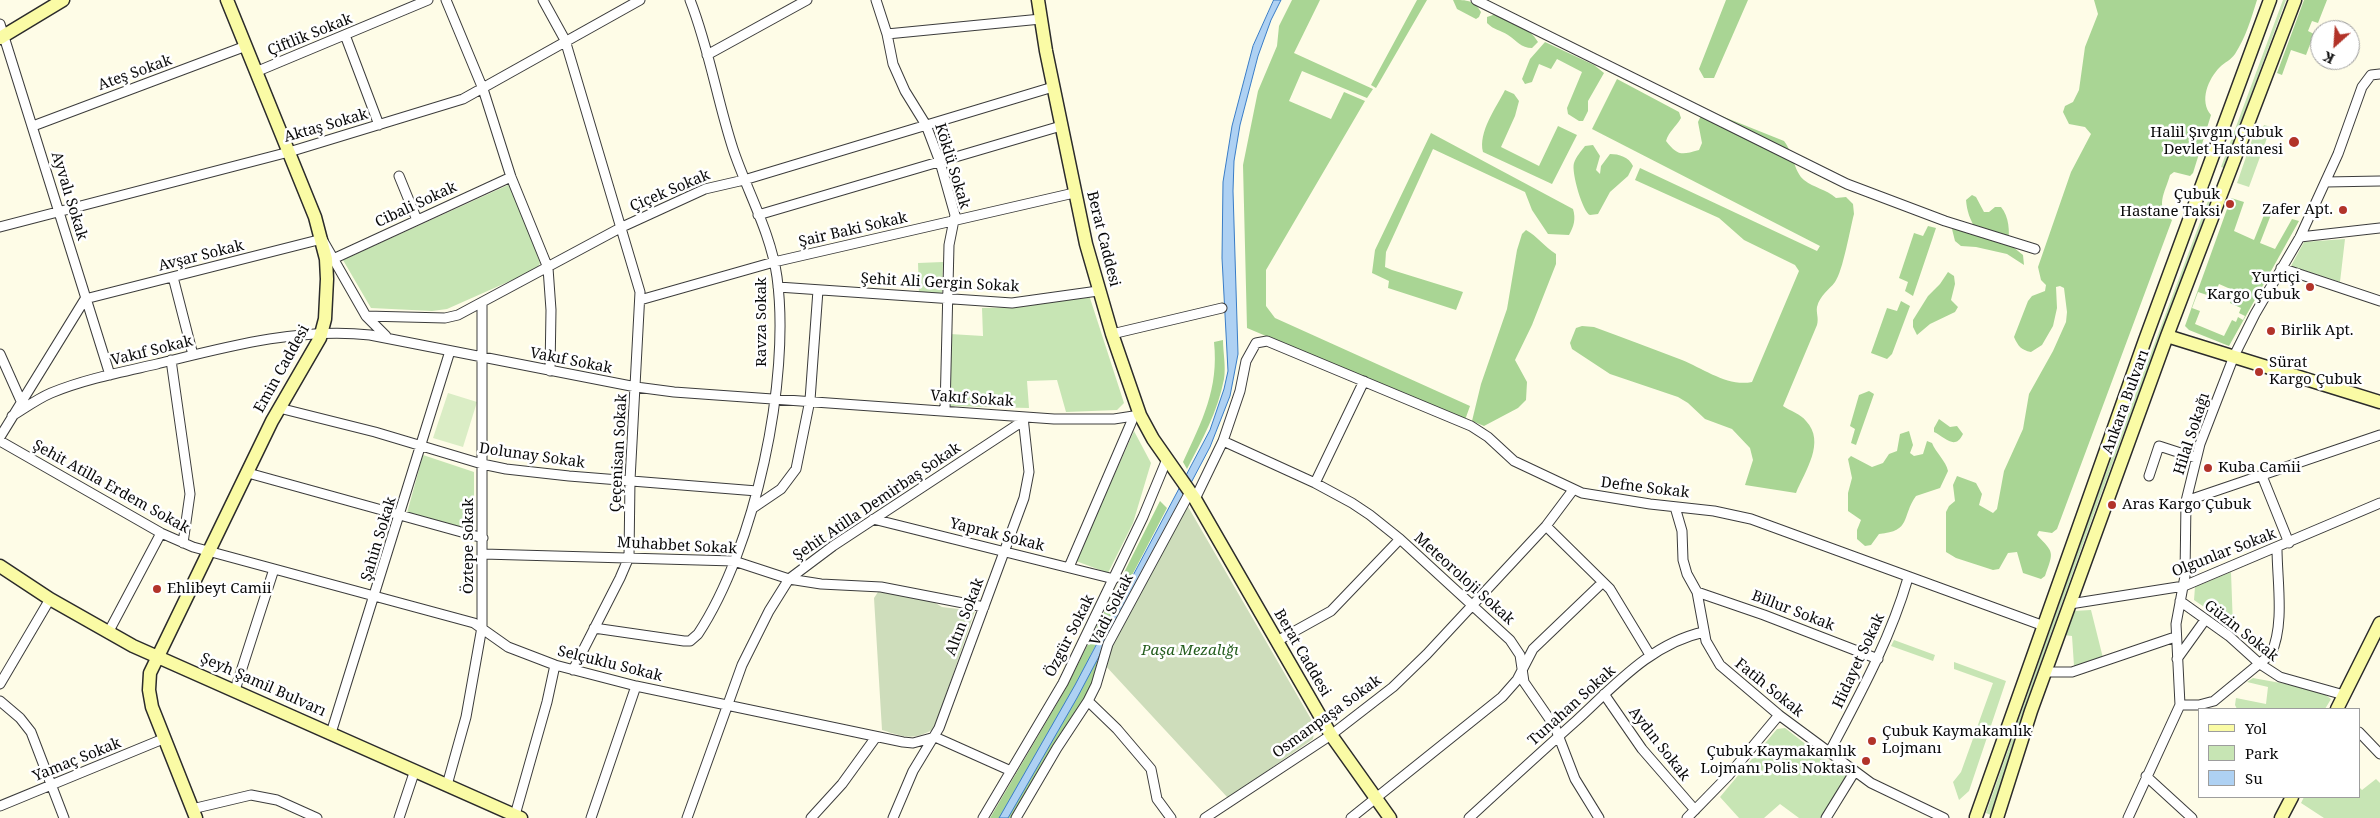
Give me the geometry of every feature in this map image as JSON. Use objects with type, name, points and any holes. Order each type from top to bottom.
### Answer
[{"type":"main road","points":[[1,33],[63,0]]},
{"type":"main road","name":"Berat Caddesi","points":[[1038,0],[1040,19],[1074,193],[1098,291],[1137,416],[1192,495],[1331,735],[1390,818]]},
{"type":"main road","name":"Ankara Bulvarı","points":[[1979,818],[2044,626],[2145,340],[2270,0]]},
{"type":"main road","name":"Ankara Bulvarı","points":[[1997,818],[2045,672],[2167,336],[2295,0]]},
{"type":"main road","name":"Emin Caddesi","points":[[194,814],[150,700],[150,673],[156,656],[210,552],[280,408],[321,333],[325,319],[327,280],[322,239],[230,1]]},
{"type":"main road","points":[[2167,336],[2380,402]]},
{"type":"main road","name":"Şeyh Şamil Bulvarı","points":[[0,566],[50,599],[108,633],[518,817]]},
{"type":"main road","points":[[2338,708],[2380,623]]},
{"type":"main road","points":[[2281,818],[2291,798]]},
{"type":"street","name":"Çiftlik Sokak","points":[[258,71],[428,0]]},
{"type":"street","points":[[446,0],[483,89],[511,177],[548,268],[551,310],[550,371]]},
{"type":"street","name":"Çeçenisan Sokak","points":[[543,0],[565,40],[640,292],[630,480],[629,557],[572,670]]},
{"type":"street","name":"Aktaş Sokak","points":[[0,227],[289,152],[463,98],[483,89],[565,40],[640,0]]},
{"type":"street","name":"Ravza Sokak","points":[[594,628],[671,640],[690,641],[703,626],[734,561],[753,508],[774,398],[779,351],[778,287],[774,262],[744,180],[690,0]]},
{"type":"street","points":[[707,54],[807,0]]},
{"type":"street","name":"Köklü Sokak","points":[[876,0],[896,72],[926,125],[952,201],[954,220],[949,244],[945,410]]},
{"type":"street","points":[[1476,0],[1847,184],[1945,222],[2035,249]]},
{"type":"street","points":[[887,34],[1040,19]]},
{"type":"street","name":"Ayvalı Sokak","points":[[1,33],[60,211],[110,375]]},
{"type":"street","points":[[345,35],[380,125]]},
{"type":"street","name":"Ateş Sokak","points":[[32,126],[246,46]]},
{"type":"street","name":"Hilal Sokağı","points":[[2128,818],[2180,705],[2176,637],[2184,586],[2186,501],[2196,458],[2234,356],[2255,314],[2300,237],[2338,154],[2362,87],[2371,76],[2380,74]]},
{"type":"street","name":"Çiçek Sokak","points":[[366,316],[445,318],[458,315],[482,304],[622,227],[705,189],[718,184],[744,180],[1053,86]]},
{"type":"street","points":[[758,215],[1061,126]]},
{"type":"street","points":[[399,176],[417,220]]},
{"type":"street","name":"Cibali Sokak","points":[[333,259],[511,177]]},
{"type":"street","points":[[2326,182],[2380,181]]},
{"type":"street","name":"Şair Baki Sokak","points":[[640,300],[774,262],[1074,193]]},
{"type":"street","points":[[2300,237],[2380,228]]},
{"type":"street","points":[[322,239],[366,316],[388,338]]},
{"type":"street","name":"Avşar Sokak","points":[[85,298],[322,239]]},
{"type":"street","points":[[2281,268],[2380,301]]},
{"type":"street","points":[[173,277],[193,354]]},
{"type":"street","name":"Şehit Ali Gergin Sokak","points":[[778,287],[948,300],[1021,303],[1098,291]]},
{"type":"street","points":[[753,508],[781,489],[793,476],[798,461],[810,400],[818,290]]},
{"type":"street","points":[[0,437],[85,298]]},
{"type":"street","name":"Öztepe Sokak","points":[[447,784],[466,717],[482,627],[482,304]]},
{"type":"street","points":[[1112,334],[1222,308]]},
{"type":"street","name":"Vakıf Sokak","points":[[12,416],[52,393],[110,375],[193,354],[274,338],[321,333],[355,333],[388,338],[636,387],[682,392],[945,410],[1023,419],[1081,420],[1137,416]]},
{"type":"street","name":"Defne Sokak","points":[[1260,341],[1276,344],[1471,426],[1488,437],[1514,462],[1574,490],[1592,495],[1675,507],[1714,510],[1751,519],[1908,578],[2044,626]]},
{"type":"street","name":"Vadi Sokak","points":[[1016,818],[1057,748],[1088,701],[1096,686],[1108,644],[1223,441],[1240,391],[1248,355],[1252,347],[1260,341]]},
{"type":"street","name":"Şahin Sokak","points":[[331,733],[422,446],[450,351]]},
{"type":"street","points":[[0,354],[21,401]]},
{"type":"street","points":[[171,360],[189,482],[189,503],[183,543]]},
{"type":"street","points":[[1315,483],[1364,381]]},
{"type":"street","name":"Dolunay Sokak","points":[[280,408],[482,464],[569,476],[757,490]]},
{"type":"street","points":[[1069,567],[1137,416]]},
{"type":"street","name":"Şehit Atilla Demirbaş Sokak","points":[[687,818],[748,652],[776,598],[789,579],[807,564],[872,519],[1023,419]]},
{"type":"street","name":"Altın Sokak","points":[[893,818],[913,771],[935,737],[1006,550],[1029,480],[1023,419]]},
{"type":"street","points":[[2186,501],[2380,435]]},
{"type":"street","name":"Şehit Atilla Erdem Sokak","points":[[0,441],[161,533],[210,552]]},
{"type":"street","name":"Meteoroloji Sokak","points":[[1223,441],[1315,483],[1352,503],[1400,539],[1517,647],[1523,668],[1524,682],[1550,718],[1559,736],[1575,779],[1599,818]]},
{"type":"street","points":[[2149,476],[2159,446],[2196,458]]},
{"type":"street","name":"Özgür Sokak","points":[[983,818],[1063,683],[1143,518],[1167,459]]},
{"type":"street","points":[[248,473],[483,538]]},
{"type":"street","points":[[2262,476],[2289,543]]},
{"type":"street","name":"Osmanpaşa Sokak","points":[[1205,818],[1331,735],[1392,688],[1473,605],[1546,526],[1574,490]]},
{"type":"street","name":"Olgunlar Sokak","points":[[2070,604],[2184,586],[2380,503]]},
{"type":"street","name":"Fatih Sokak","points":[[1675,507],[1682,531],[1685,568],[1697,592],[1704,632],[1709,648],[1720,665],[1779,715],[1855,771],[1884,790],[1944,818]]},
{"type":"street","name":"Yaprak Sokak","points":[[872,519],[1006,550],[1114,579]]},
{"type":"street","points":[[1546,526],[1603,582],[1620,603],[1650,655]]},
{"type":"street","points":[[108,633],[161,533]]},
{"type":"street","points":[[1277,641],[1331,611],[1400,539]]},
{"type":"street","points":[[2180,705],[2217,705],[2271,654],[2276,638],[2278,605],[2277,548]]},
{"type":"street","name":"Selçuklu Sokak","points":[[210,552],[445,614],[482,627],[508,647],[572,670],[636,686],[728,704],[876,737],[913,743],[935,737]]},
{"type":"street","name":"Muhabbet Sokak","points":[[483,554],[734,561],[789,579],[821,584],[881,587],[984,607]]},
{"type":"street","points":[[235,690],[274,570]]},
{"type":"street","name":"Hidayet Sokak","points":[[1829,753],[1878,659],[1908,578]]},
{"type":"street","points":[[1351,818],[1502,697],[1517,680],[1533,649],[1543,637],[1603,582]]},
{"type":"street","name":"Billur Sokak","points":[[1697,592],[1878,659]]},
{"type":"street","points":[[0,684],[50,599]]},
{"type":"street","name":"Güzin Sokak","points":[[2180,602],[2229,636],[2260,664],[2280,677],[2344,695]]},
{"type":"street","points":[[2177,659],[2205,620]]},
{"type":"street","name":"Tunahan Sokak","points":[[1469,818],[1604,694],[1650,655],[1680,639],[1704,632]]},
{"type":"street","points":[[2045,672],[2072,672],[2176,637]]},
{"type":"street","points":[[518,817],[555,665]]},
{"type":"street","points":[[591,818],[636,686]]},
{"type":"street","name":"Aydın Sokak","points":[[1604,694],[1642,749],[1695,810]]},
{"type":"street","points":[[1088,701],[1117,729],[1151,769],[1157,799],[1171,818]]},
{"type":"street","points":[[0,702],[26,724],[52,784],[64,818]]},
{"type":"street","points":[[1687,818],[1728,776],[1779,715]]},
{"type":"street","points":[[2360,733],[2380,754]]},
{"type":"street","points":[[811,818],[842,784],[876,737]]},
{"type":"street","points":[[935,737],[1011,771]]},
{"type":"street","name":"Yamaç Sokak","points":[[0,806],[164,739]]},
{"type":"street","points":[[399,818],[415,770]]},
{"type":"street","points":[[1826,818],[1855,771]]},
{"type":"street","points":[[2146,776],[2192,818]]},
{"type":"street","points":[[194,814],[251,794],[277,800],[317,818]]},
{"type":"green space","points":[[1292,0],[1320,0],[1294,53],[1373,89],[1367,98],[1302,71],[1289,101],[1331,119],[1344,92],[1365,101],[1266,270],[1266,306],[1275,318],[1470,406],[1465,420],[1247,328],[1243,165],[1258,91],[1277,46],[1279,26]]},
{"type":"green space","points":[[1417,0],[1427,0],[1376,88],[1371,85]]},
{"type":"green space","points":[[1453,0],[1473,3],[1481,12],[1479,17],[1476,19],[1457,9]]},
{"type":"green space","points":[[1726,0],[1748,0],[1714,78],[1704,78],[1699,69]]},
{"type":"green space","points":[[2094,0],[2257,0],[2239,48],[2216,72],[2206,90],[2207,109],[2211,115],[2193,173],[2190,176],[2174,172],[2170,175],[2162,199],[2162,205],[2163,210],[2172,220],[2057,529],[2052,533],[2039,531],[2037,535],[2047,545],[2051,553],[2045,576],[2041,579],[2023,573],[2017,552],[2008,553],[1999,569],[1993,570],[1956,558],[1946,552],[1946,512],[1955,501],[1953,485],[1957,476],[1976,483],[1982,494],[1979,505],[1993,513],[1997,509],[2004,471],[2023,429],[2029,394],[2053,351],[2066,322],[2067,312],[2064,288],[2060,286],[2056,287],[2057,308],[2053,326],[2042,345],[2031,352],[2020,347],[2014,337],[2028,301],[2032,296],[2045,291],[2046,285],[2041,280],[2038,267],[2071,172],[2091,134],[2085,127],[2069,124],[2063,112],[2065,106],[2073,102],[2079,90],[2085,47],[2098,14]]},
{"type":"green space","points":[[2283,0],[2286,0],[2224,168],[2221,167]]},
{"type":"green space","points":[[2304,0],[2327,0],[2319,20],[2310,20],[2308,31],[2310,32],[2310,44],[2306,55],[2291,50],[2282,75],[2277,73]]},
{"type":"green space","points":[[1493,15],[1506,18],[1518,24],[1530,32],[1538,42],[1532,48],[1528,48],[1492,27],[1487,23],[1487,17]]},
{"type":"green space","points":[[1545,42],[1594,65],[1604,73],[1588,101],[1588,111],[1583,121],[1579,121],[1568,114],[1567,108],[1582,72],[1557,59],[1551,69],[1539,64],[1532,82],[1525,84],[1522,79],[1530,59]]},
{"type":"green space","points":[[1617,79],[1679,112],[1681,118],[1666,141],[1677,152],[1688,153],[1699,150],[1702,143],[1698,122],[1704,109],[1784,141],[1798,172],[1804,180],[1836,198],[1846,197],[1853,204],[1854,214],[1841,269],[1835,282],[1818,303],[1817,325],[1783,406],[1804,419],[1812,429],[1814,438],[1812,457],[1796,493],[1745,485],[1753,460],[1750,448],[1732,429],[1705,419],[1688,403],[1678,397],[1610,374],[1572,349],[1570,343],[1576,328],[1582,326],[1594,327],[1682,360],[1725,380],[1743,383],[1752,382],[1799,271],[1795,265],[1744,240],[1719,218],[1635,180],[1640,168],[1817,251],[1820,246],[1592,129]]},
{"type":"green space","points":[[1505,90],[1514,94],[1519,101],[1515,116],[1501,147],[1539,166],[1558,126],[1577,135],[1552,184],[1483,152],[1482,144],[1485,128]]},
{"type":"green space","points":[[2264,125],[2271,127],[2249,187],[2237,183],[2256,128],[2262,130]]},
{"type":"green space","points":[[1431,133],[1573,209],[1574,213],[1574,222],[1569,235],[1548,234],[1532,210],[1525,192],[1433,149],[1386,252],[1385,267],[1463,292],[1456,310],[1388,288],[1389,281],[1372,273],[1375,250]]},
{"type":"green space","points":[[1593,145],[1600,156],[1596,170],[1600,174],[1601,166],[1610,154],[1629,160],[1633,166],[1628,176],[1610,192],[1598,214],[1590,215],[1587,213],[1581,200],[1576,183],[1574,163],[1585,146]]},
{"type":"green space","points":[[508,185],[513,187],[540,263],[537,269],[447,309],[432,311],[371,308],[343,260]]},
{"type":"green space","points":[[1972,195],[1976,197],[1984,212],[1989,212],[1995,207],[2001,207],[2004,211],[2008,224],[2008,243],[2023,255],[2024,265],[2007,254],[1976,247],[1961,246],[1955,241],[1952,229],[1953,224],[1976,230],[1966,204],[1966,200]]},
{"type":"green space","points":[[2231,198],[2244,202],[2234,231],[2254,240],[2266,210],[2272,212],[2260,243],[2275,249],[2292,219],[2299,221],[2229,346],[2189,330],[2185,326]],"holes":[[[2219,284],[2235,291],[2230,303],[2241,308],[2239,313],[2245,316],[2243,320],[2238,317],[2236,322],[2232,320],[2224,336],[2195,324],[2200,311],[2192,308],[2198,292],[2213,297]]]},
{"type":"green space","points":[[2208,201],[2210,202],[2098,503],[2034,682],[2007,762],[1993,816],[1986,813],[2091,513]]},
{"type":"green space","points":[[1928,226],[1936,228],[1913,296],[1905,291],[1908,282],[1899,278],[1914,233],[1923,236]]},
{"type":"green space","points":[[1526,230],[1556,254],[1556,264],[1532,325],[1515,360],[1527,382],[1526,400],[1518,408],[1484,426],[1472,421],[1481,384],[1507,309],[1517,250],[1522,234]]},
{"type":"green space","points":[[2345,239],[2340,282],[2291,266],[2304,242]]},
{"type":"green space","points":[[943,262],[942,295],[919,294],[918,263]]},
{"type":"green space","points":[[1948,272],[1954,276],[1955,284],[1951,300],[1958,307],[1955,312],[1930,324],[1917,335],[1913,327],[1913,320],[1928,296],[1940,284]]},
{"type":"green space","points":[[1089,295],[1124,403],[1117,410],[1066,412],[1057,380],[1027,381],[1029,408],[949,406],[950,334],[983,336],[982,308],[1022,307]]},
{"type":"green space","points":[[1901,301],[1910,306],[1892,354],[1887,359],[1871,353],[1887,308],[1897,311]]},
{"type":"green space","points":[[1223,340],[1225,374],[1218,402],[1187,469],[1183,462],[1208,404],[1211,390],[1215,359],[1214,342]]},
{"type":"green space","points":[[1869,391],[1874,394],[1856,445],[1851,443],[1855,429],[1850,426],[1859,395]]},
{"type":"green space","points":[[448,393],[477,402],[463,447],[433,438]]},
{"type":"green space","points":[[1939,419],[1950,427],[1957,426],[1963,434],[1957,442],[1950,441],[1934,432]]},
{"type":"green space","points":[[1134,431],[1151,463],[1133,523],[1108,573],[1076,561]]},
{"type":"green space","points":[[1909,431],[1913,445],[1910,453],[1914,456],[1923,454],[1927,441],[1932,443],[1948,471],[1940,488],[1916,496],[1904,522],[1897,530],[1879,534],[1871,545],[1865,546],[1857,539],[1857,530],[1861,520],[1848,511],[1848,493],[1852,478],[1848,459],[1851,456],[1872,467],[1883,463],[1889,454],[1897,451],[1900,434]]},
{"type":"green space","points":[[423,455],[474,472],[474,533],[407,513]]},
{"type":"green space","points":[[1160,501],[1167,508],[1090,656],[1101,663],[1089,692],[1013,818],[990,818],[1065,690]]},
{"type":"green space","name":"Paşa Mezalığı","points":[[1187,505],[1315,726],[1313,739],[1228,798],[1103,663]]},
{"type":"green space","points":[[2231,572],[2233,627],[2194,600],[2195,587]]},
{"type":"green space","points":[[878,592],[927,598],[942,607],[975,611],[934,729],[920,735],[908,737],[882,730],[874,598]]},
{"type":"green space","points":[[2091,610],[2103,658],[2074,666],[2072,636],[2064,635],[2073,611]]},
{"type":"green space","points":[[1894,640],[1935,655],[1933,661],[1891,646]]},
{"type":"green space","points":[[1954,662],[2006,681],[1969,791],[1959,800],[1953,782],[1961,772],[1993,683],[1954,669]]},
{"type":"green space","points":[[2253,678],[2319,690],[2331,699],[2326,708],[2236,708],[2236,698],[2266,704],[2268,687],[2247,682]]},
{"type":"green space","points":[[1785,728],[1848,777],[1820,818],[1799,818],[1780,804],[1764,818],[1739,818],[1720,797],[1777,729]]},
{"type":"green space","points":[[2376,779],[2380,783],[2380,818],[2324,818],[2301,803],[2304,798],[2360,798],[2360,788],[2362,790]]},
{"type":"water","points":[[1274,0],[1281,0],[1271,20],[1258,56],[1240,125],[1234,161],[1233,191],[1238,354],[1230,396],[1210,447],[1077,698],[1008,818],[999,818],[1075,685],[1210,430],[1224,389],[1228,371],[1222,258],[1223,182],[1232,126],[1253,46]]},
{"type":"place","name":"Halil Şıvgın Çubuk Devlet Hastanesi","points":[[2294,142]]},
{"type":"place","name":"Çubuk Hastane Taksi","points":[[2230,204]]},
{"type":"place","name":"Zafer Apt.","points":[[2343,210]]},
{"type":"place","name":"Yurtiçi Kargo Çubuk","points":[[2310,287]]},
{"type":"place","name":"Birlik Apt.","points":[[2271,331]]},
{"type":"place","name":"Sürat Kargo Çubuk","points":[[2259,372]]},
{"type":"place","name":"Kuba Camii","points":[[2208,468]]},
{"type":"place","name":"Aras Kargo Çubuk","points":[[2112,505]]},
{"type":"place","name":"Ehlibeyt Camii","points":[[157,589]]},
{"type":"place","name":"Çubuk Kaymakamlık Lojmanı","points":[[1872,741]]},
{"type":"place","name":"Çubuk Kaymakamlık Lojmanı Polis Noktası","points":[[1866,761]]}]
